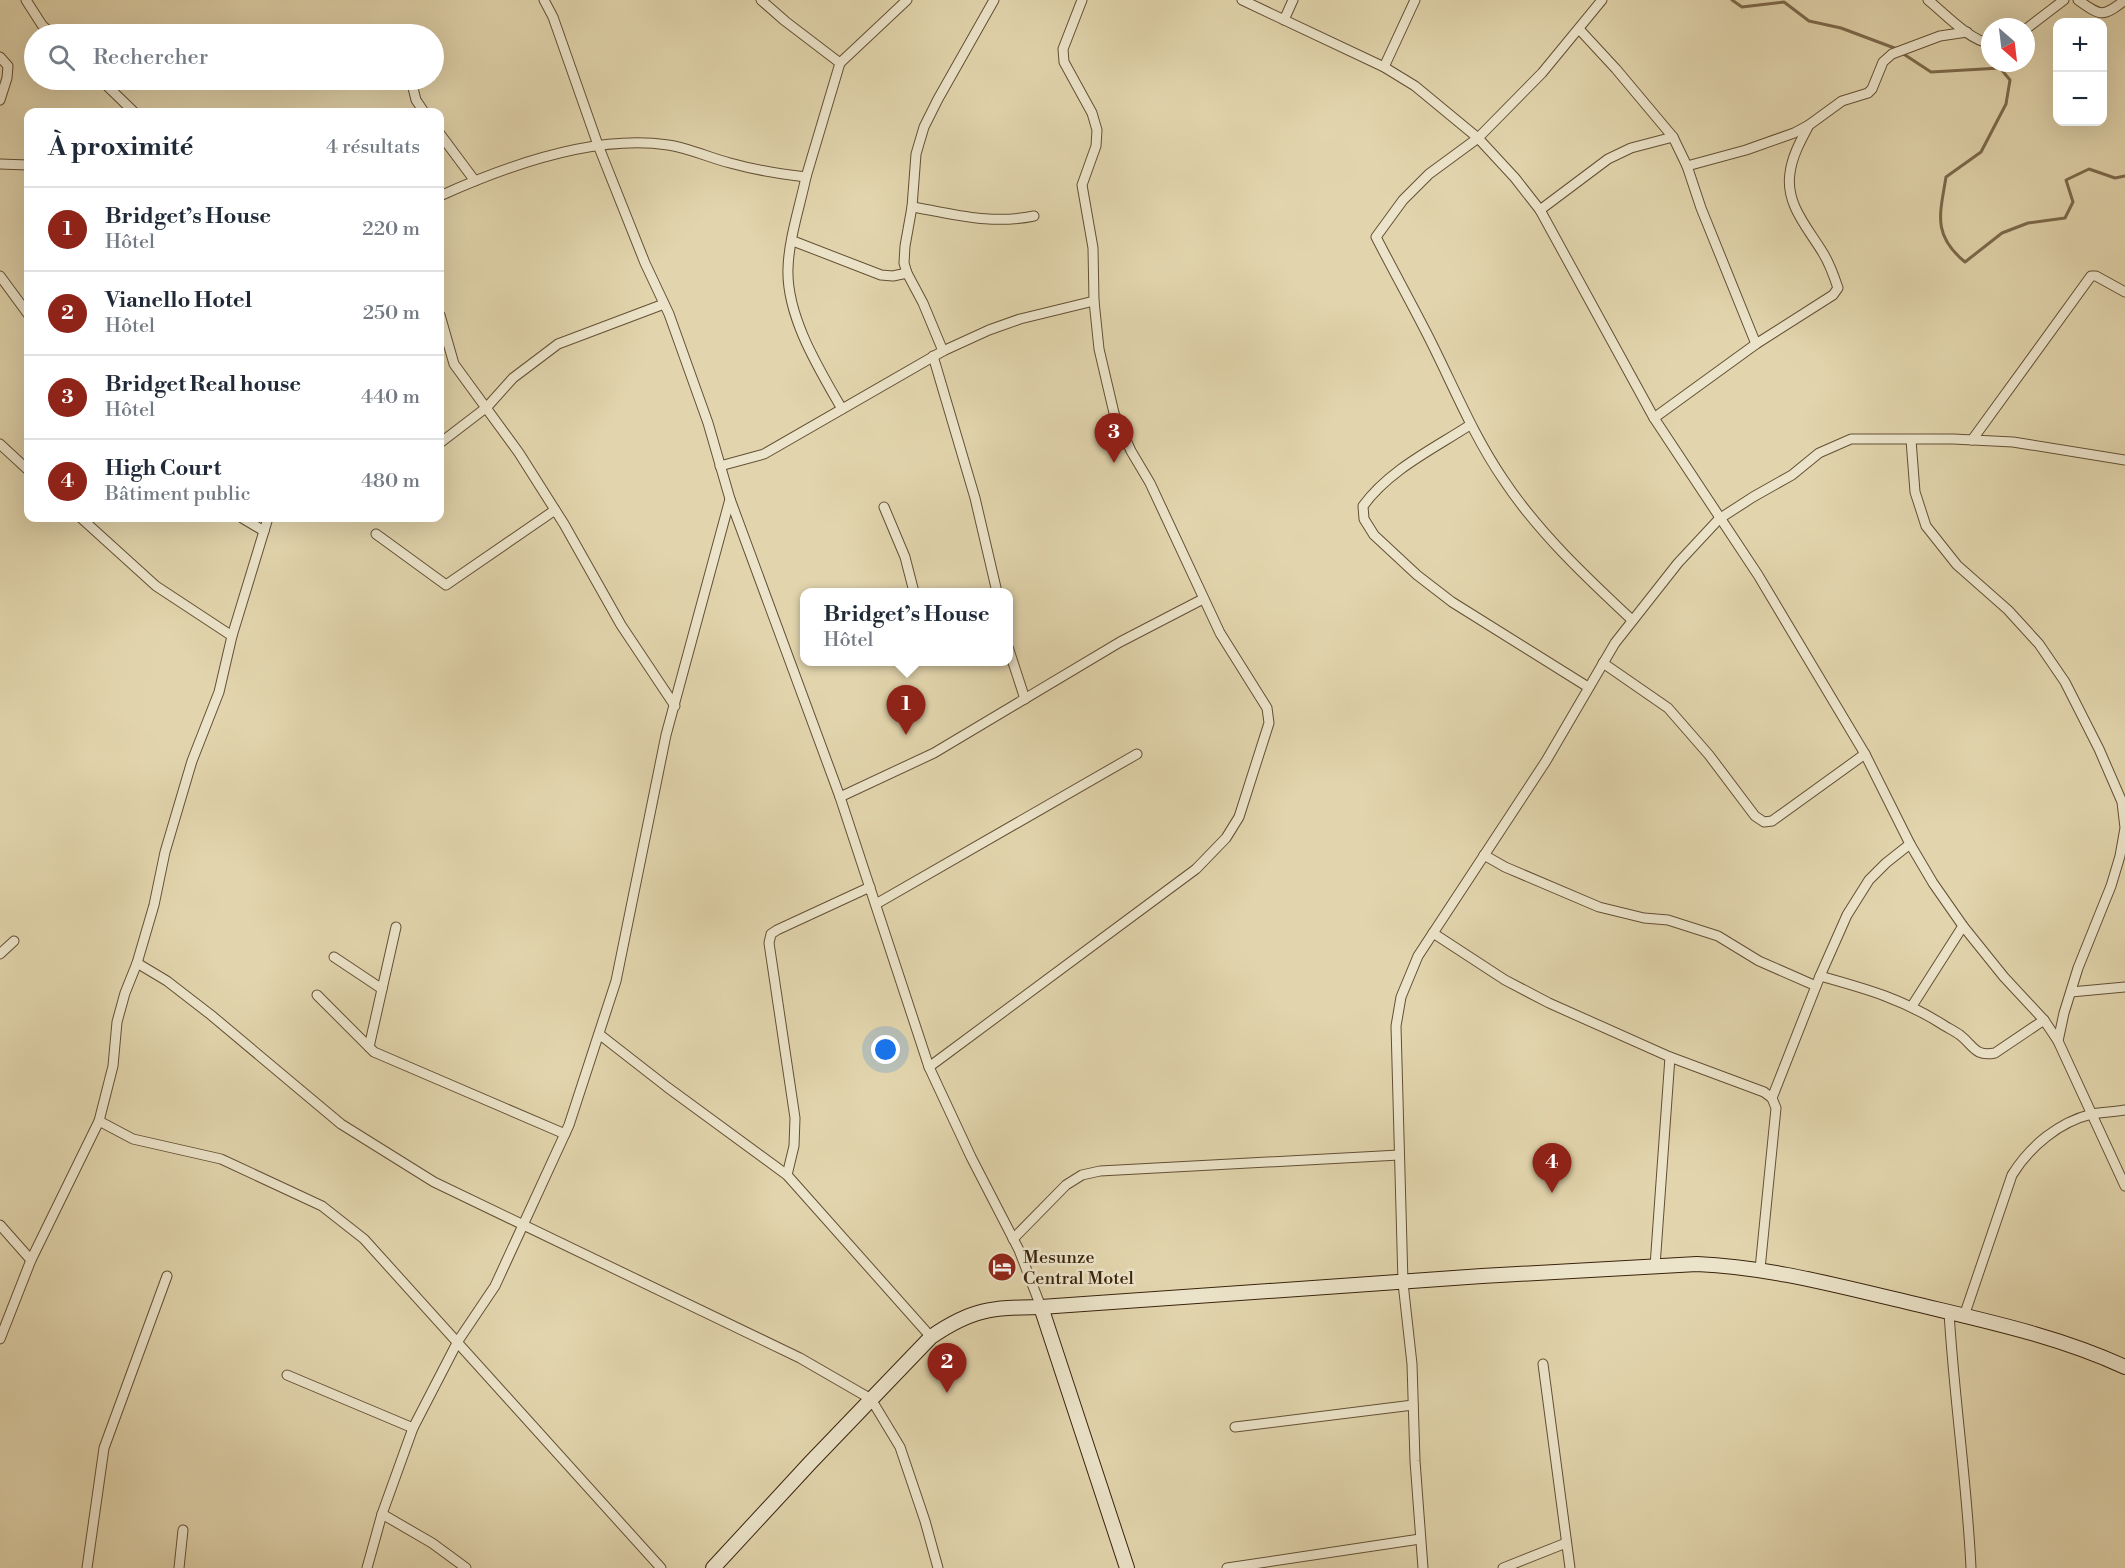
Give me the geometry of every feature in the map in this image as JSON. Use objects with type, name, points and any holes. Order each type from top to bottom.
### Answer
[{"type":"street","points":[[26,0],[41,24]]},
{"type":"street","points":[[544,0],[553,17],[598,145],[645,263],[664,304],[708,423],[730,500],[840,797],[929,1067],[1013,1239],[1041,1307],[1127,1568]]},
{"type":"street","points":[[761,0],[840,63]]},
{"type":"street","points":[[842,409],[813,357],[792,301],[788,269],[806,177],[840,63],[907,0]]},
{"type":"street","points":[[943,351],[904,263],[912,207],[916,154],[924,127],[957,63],[994,0]]},
{"type":"street","points":[[929,1067],[1196,869],[1226,838],[1239,817],[1269,723],[1270,716],[1256,687],[1220,633],[1150,483],[1131,451],[1114,413],[1099,349],[1094,301],[1093,248],[1082,185],[1096,146],[1097,130],[1092,113],[1064,62],[1063,49],[1082,0]]},
{"type":"street","points":[[1242,0],[1384,67],[1415,86],[1478,138],[1515,178],[1540,210],[1654,418],[1758,575],[1865,754],[1910,844],[1963,926],[2004,977],[2044,1020],[2058,1041],[2125,1186]]},
{"type":"street","points":[[1284,20],[1293,0]]},
{"type":"street","points":[[1384,67],[1415,0]]},
{"type":"street","points":[[1602,0],[1542,73],[1478,138],[1429,174],[1403,200],[1376,237],[1426,331],[1470,425],[1503,479],[1530,516],[1598,588],[1632,620]]},
{"type":"street","points":[[1928,0],[1981,42]]},
{"type":"street","points":[[2035,22],[2064,0]]},
{"type":"street","points":[[2078,0],[2103,15],[2125,0]]},
{"type":"street","points":[[1579,29],[1673,137],[1687,166],[1701,208],[1756,344]]},
{"type":"street","points":[[1687,166],[1772,141],[1809,125],[1842,100],[1868,93],[1872,89],[1883,62],[1892,54],[1940,36],[1967,32]]},
{"type":"street","points":[[0,57],[8,66],[0,100]]},
{"type":"street","points":[[111,90],[130,108]]},
{"type":"street","points":[[414,90],[421,108]]},
{"type":"street","points":[[1654,418],[1756,344],[1833,296],[1838,288],[1824,255],[1800,219],[1791,196],[1790,173],[1796,150],[1809,125]]},
{"type":"street","points":[[1540,210],[1608,159],[1631,148],[1673,137]]},
{"type":"street","points":[[444,139],[475,181]]},
{"type":"street","points":[[444,194],[512,167],[598,145],[669,145],[766,172],[806,177]]},
{"type":"street","points":[[0,164],[24,165]]},
{"type":"street","points":[[912,207],[994,221],[1034,216]]},
{"type":"street","points":[[793,241],[881,274],[893,276],[907,273]]},
{"type":"street","points":[[0,276],[24,309]]},
{"type":"street","points":[[1972,440],[2091,276],[2096,276],[2125,292]]},
{"type":"street","points":[[720,466],[764,454],[933,356],[989,330],[1020,319],[1094,301]]},
{"type":"street","points":[[444,440],[487,408],[513,378],[558,344],[664,304]]},
{"type":"street","points":[[444,329],[454,364],[519,453],[555,510],[621,625],[675,706]]},
{"type":"street","points":[[933,356],[975,498],[996,588]]},
{"type":"street","points":[[1470,425],[1390,478],[1373,493],[1363,506],[1364,519],[1383,544],[1417,575],[1452,602],[1588,687]]},
{"type":"street","points":[[1423,1568],[1412,1364],[1403,1283],[1395,1026],[1401,996],[1418,956],[1546,761],[1603,663],[1632,620],[1719,519],[1792,475],[1819,453],[1851,439],[2013,442],[2125,460]]},
{"type":"street","points":[[1911,440],[1915,492],[1926,526],[1958,565],[2008,610],[2039,644],[2065,682],[2099,749],[2122,802],[2125,828],[2120,856],[2111,886],[2078,968],[2064,1012],[2058,1041]]},
{"type":"street","points":[[0,444],[24,466]]},
{"type":"street","points":[[367,1568],[382,1514],[413,1428],[458,1341],[495,1286],[525,1225],[565,1134],[599,1034],[616,981],[666,735],[730,500]]},
{"type":"street","points":[[884,507],[905,557],[913,588]]},
{"type":"street","points":[[376,534],[446,585],[555,510]]},
{"type":"street","points":[[85,522],[156,586],[232,636]]},
{"type":"street","points":[[249,522],[264,531]]},
{"type":"street","points":[[0,1339],[31,1260],[99,1121],[112,1066],[117,1022],[125,993],[137,963],[154,905],[165,852],[192,761],[219,692],[232,636],[267,522]]},
{"type":"street","points":[[840,797],[934,753],[1120,642],[1203,599]]},
{"type":"street","points":[[1013,662],[1025,699]]},
{"type":"street","points":[[1603,663],[1668,708],[1709,755],[1755,816],[1764,822],[1772,820],[1865,754]]},
{"type":"street","points":[[876,904],[1137,754]]},
{"type":"street","points":[[1772,1098],[1846,915],[1869,880],[1886,862],[1910,844]]},
{"type":"street","points":[[1484,855],[1505,867],[1599,907],[1644,918],[1668,920],[1718,936],[1760,961],[1818,981],[1869,989],[1912,1006],[1961,1036],[1974,1050],[1986,1055],[1995,1053],[2044,1020]]},
{"type":"street","points":[[787,1175],[794,1146],[795,1118],[769,943],[771,934],[870,887]]},
{"type":"street","points":[[1912,1006],[1963,926]]},
{"type":"street","points":[[369,1047],[396,927]]},
{"type":"street","points":[[1433,933],[1505,980],[1549,1003],[1670,1057],[1764,1092],[1772,1098],[1776,1108],[1760,1269]]},
{"type":"street","points":[[0,954],[14,941]]},
{"type":"street","points":[[334,957],[382,989]]},
{"type":"street","points":[[137,963],[166,981],[211,1015],[341,1124],[434,1182],[800,1358],[871,1399],[900,1448],[938,1568]]},
{"type":"street","points":[[2071,992],[2125,987]]},
{"type":"street","points":[[317,995],[374,1052],[565,1134]]},
{"type":"street","points":[[599,1034],[787,1175],[931,1337]]},
{"type":"street","points":[[1655,1266],[1670,1057]]},
{"type":"street","points":[[1964,1316],[2012,1175],[2024,1156],[2044,1138],[2060,1128],[2091,1114],[2125,1110]]},
{"type":"street","points":[[99,1121],[134,1139],[221,1159],[322,1206],[364,1239],[662,1568]]},
{"type":"street","points":[[1013,1239],[1066,1185],[1082,1175],[1100,1171],[1399,1155]]},
{"type":"street","points":[[0,1225],[31,1260]]},
{"type":"street","points":[[712,1568],[931,1337],[949,1324],[973,1313],[1000,1308],[1697,1264],[1760,1269],[1949,1312],[2026,1332],[2100,1356],[2125,1368]]},
{"type":"street","points":[[87,1568],[105,1448],[167,1276]]},
{"type":"street","points":[[1949,1312],[1971,1568]]},
{"type":"street","points":[[1543,1364],[1570,1568]]},
{"type":"street","points":[[287,1375],[413,1428]]},
{"type":"street","points":[[1235,1427],[1413,1405]]},
{"type":"street","points":[[382,1514],[432,1543],[466,1568]]},
{"type":"street","points":[[179,1568],[183,1530]]},
{"type":"street","points":[[1227,1568],[1420,1539]]},
{"type":"street","points":[[1503,1568],[1566,1543]]},
{"type":"waterway","points":[[1732,0],[1742,7],[1784,2],[1809,21],[1841,28],[1897,49]]},
{"type":"waterway","points":[[1902,53],[1931,72],[2000,68],[2010,80],[2006,104],[1981,152],[1946,177],[1941,213],[1943,233],[1947,243],[1965,262],[2002,233],[2028,223],[2065,218],[2073,202],[2066,180],[2089,169],[2115,178],[2125,176]]},
{"type":"place","name":"Bridget Real house","points":[[1114,463]]},
{"type":"place","name":"Bridget’s House","points":[[906,735]]},
{"type":"place","name":"High Court","points":[[1552,1193]]},
{"type":"place","name":"Mesunze Central Motel","points":[[1002,1267]]},
{"type":"place","name":"Vianello Hotel","points":[[947,1393]]}]
